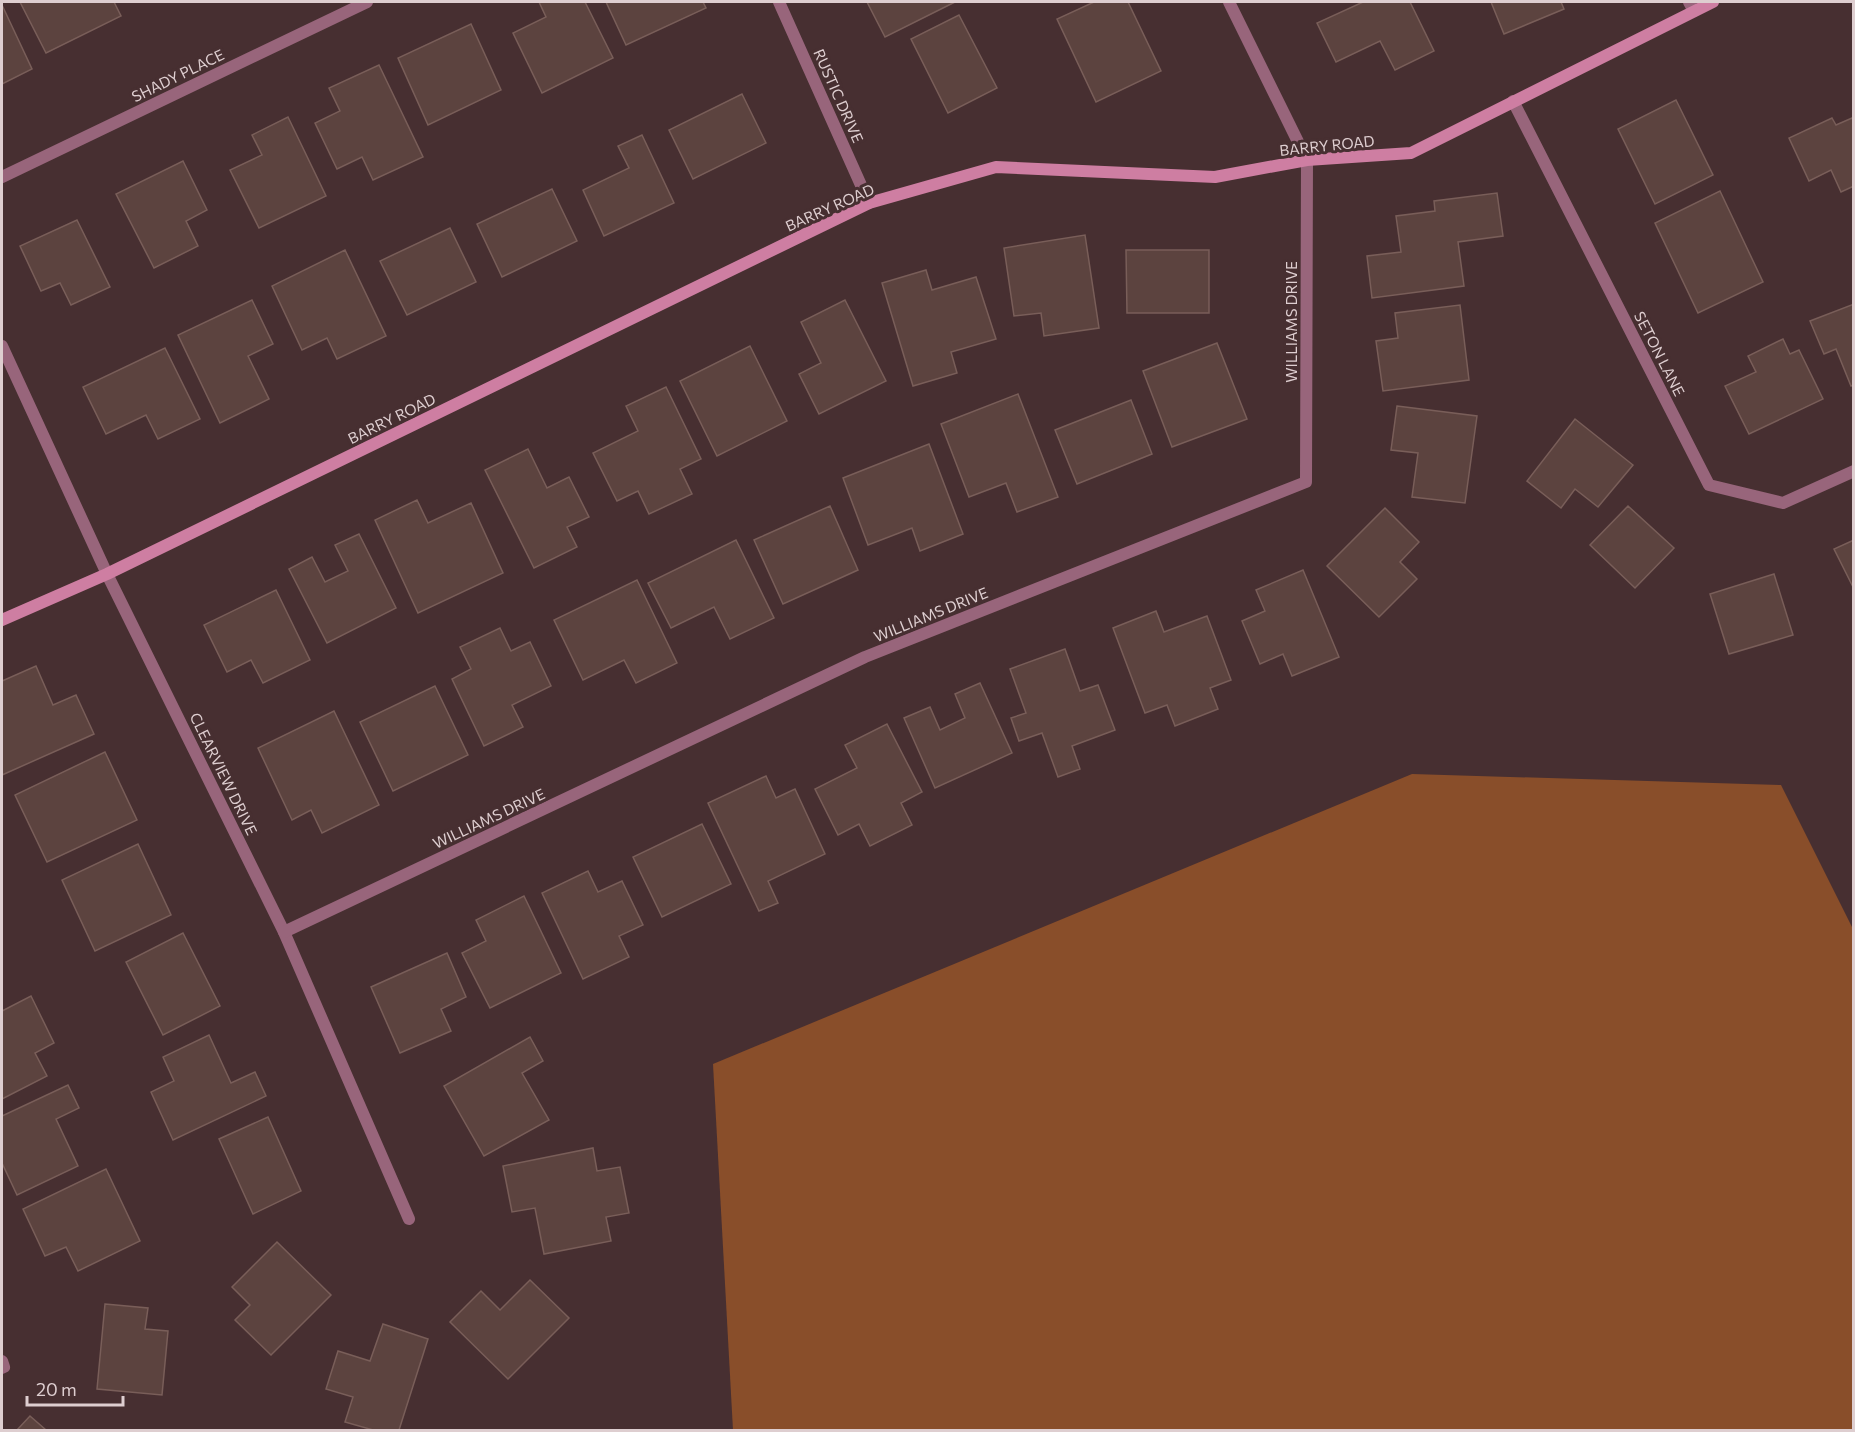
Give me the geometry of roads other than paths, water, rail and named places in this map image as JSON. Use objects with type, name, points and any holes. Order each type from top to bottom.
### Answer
[{"type":"street","name":"SHADY PLACE","points":[[2,177],[367,2]]},
{"type":"street","name":"RUSTIC DRIVE","points":[[779,2],[869,203]]},
{"type":"street","points":[[1229,2],[1307,160]]},
{"type":"street","name":"BARRY ROAD","points":[[2,620],[107,574],[869,203],[996,167],[1215,177],[1307,160],[1411,153],[1692,6],[1713,2]]},
{"type":"street","name":"SETON LANE","points":[[1513,101],[1709,484],[1783,503],[1854,471]]},
{"type":"street","name":"WILLIAMS DRIVE","points":[[284,932],[865,657],[1306,482],[1307,160]]},
{"type":"street","name":"CLEARVIEW DRIVE","points":[[2,346],[107,574],[284,932],[409,1219]]},
{"type":"street","points":[[2,1361],[4,1367],[2,1368]]}]
